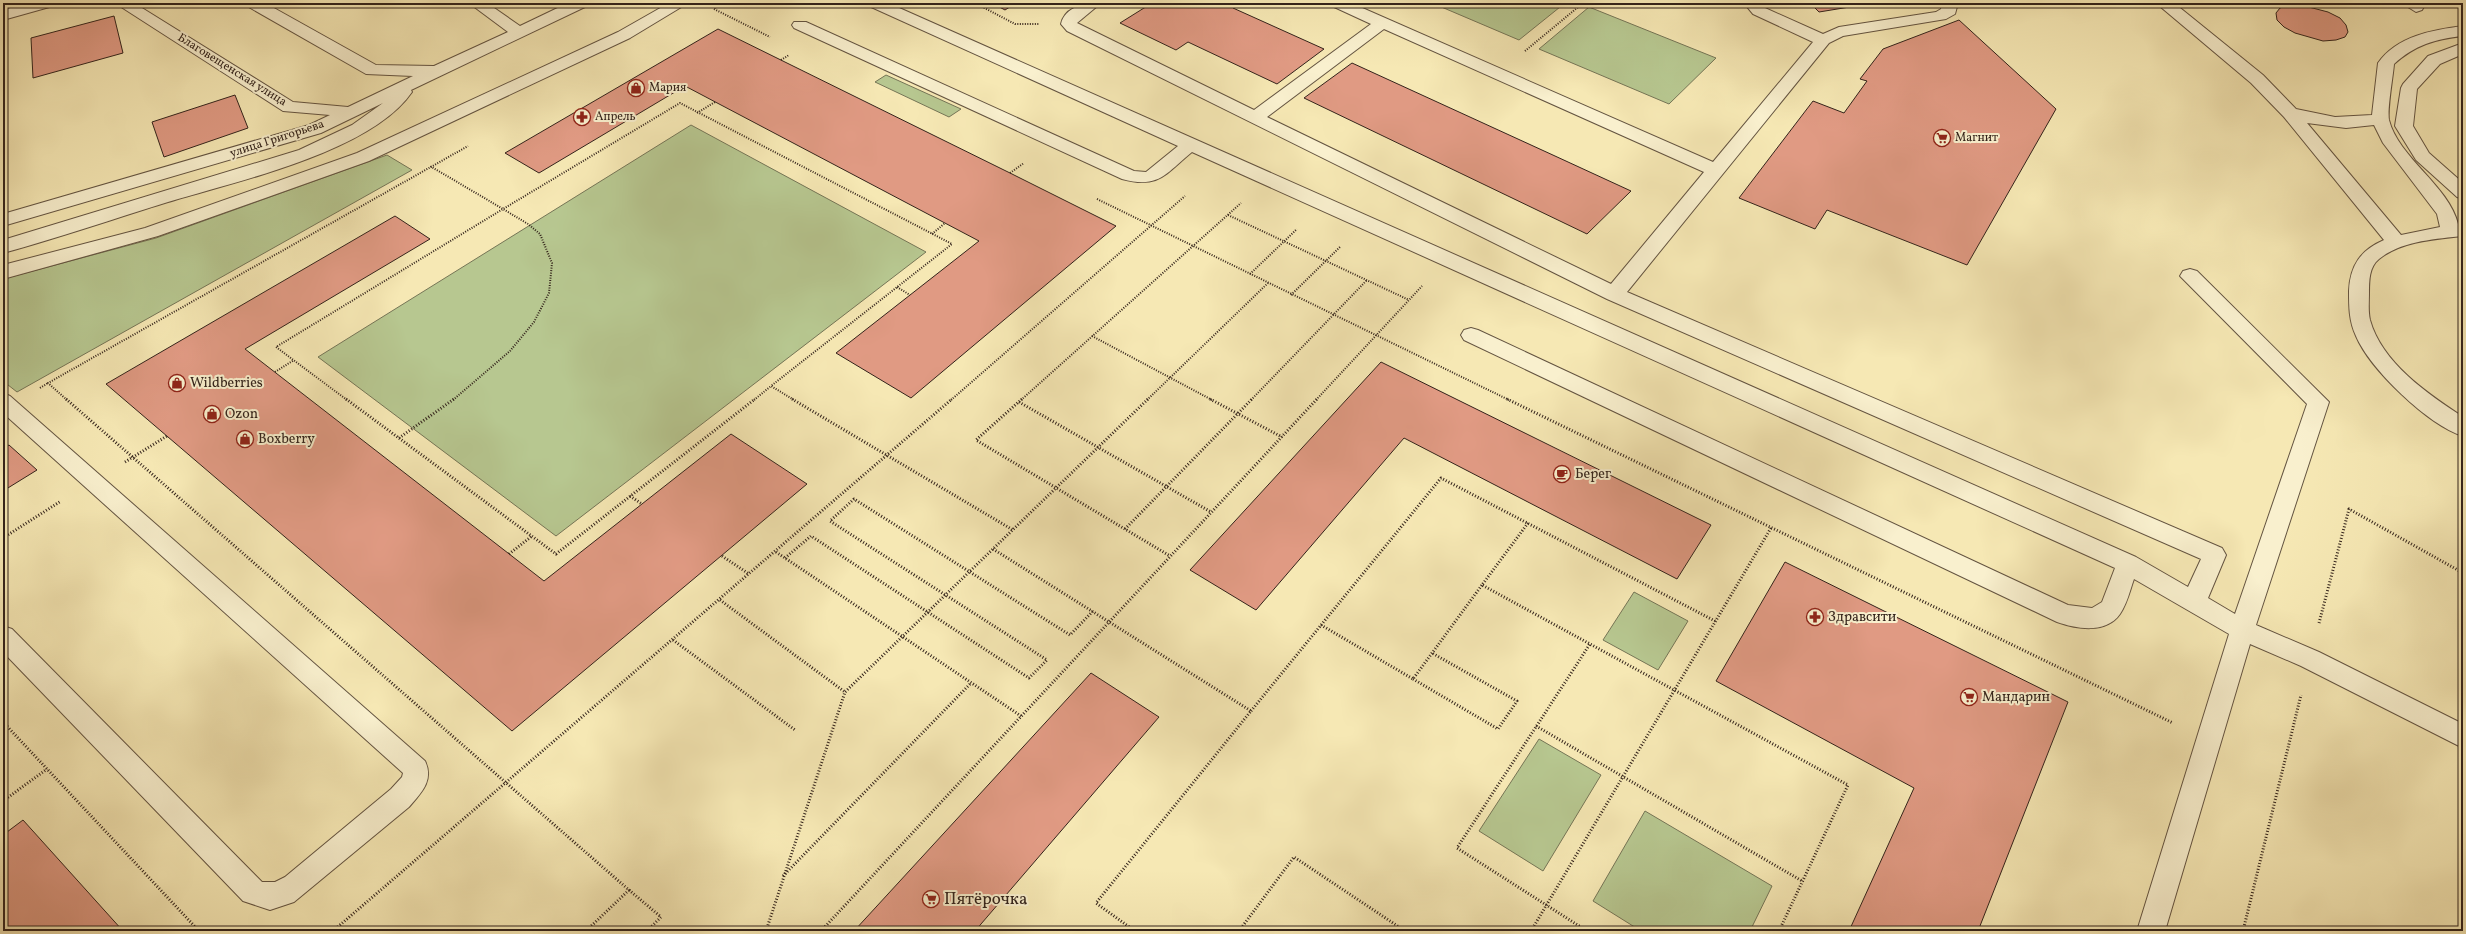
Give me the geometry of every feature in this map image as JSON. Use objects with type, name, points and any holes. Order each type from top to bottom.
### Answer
[{"type":"street","points":[[3,15],[47,3]]},
{"type":"street","name":"Благовещенская улица","points":[[123,3],[289,107],[350,112]]},
{"type":"street","points":[[253,3],[372,70],[402,72],[442,69]]},
{"type":"street","points":[[477,3],[519,32]]},
{"type":"street","name":"улица Григорьева","points":[[3,220],[315,129],[580,3]]},
{"type":"street","points":[[3,272],[151,232],[363,157],[624,35],[680,3]]},
{"type":"street","points":[[876,3],[2128,564],[2242,630],[2310,660],[2463,737]]},
{"type":"street","points":[[1094,3],[1070,19],[1069,24],[1073,28],[1254,118],[1614,294],[2214,555],[2194,602]]},
{"type":"street","points":[[1338,3],[1715,170]]},
{"type":"street","points":[[1752,3],[1759,11],[1823,40]]},
{"type":"street","points":[[1614,294],[1823,40],[1839,32],[1940,16],[1948,11],[1950,3]]},
{"type":"street","points":[[2164,3],[2258,79],[2290,113],[2397,243]]},
{"type":"street","points":[[1254,118],[1382,23]]},
{"type":"street","points":[[800,25],[1128,175],[1139,178],[1151,177],[1191,144]]},
{"type":"street","points":[[2463,31],[2428,36],[2404,47],[2386,63],[2380,119],[2389,139],[2446,213],[2456,231],[2420,236],[2397,243],[2372,254],[2359,272],[2360,320],[2374,348],[2398,378],[2431,407],[2463,428]]},
{"type":"street","points":[[2463,48],[2434,60],[2409,88],[2404,126],[2422,156],[2463,193]]},
{"type":"street","points":[[3,247],[305,154],[338,140],[367,125],[390,108],[412,83]]},
{"type":"street","points":[[2290,113],[2317,120],[2358,124],[2380,119]]},
{"type":"street","points":[[2151,931],[2242,630],[2318,402],[2190,276]]},
{"type":"street","points":[[1471,334],[2065,615],[2096,619],[2112,608],[2128,564]]},
{"type":"street","points":[[3,401],[410,761],[416,769],[415,782],[400,798],[295,886],[280,896],[264,897],[253,892],[3,636]]},
{"type":"path","points":[[723,3],[713,8],[732,18]]},
{"type":"path","points":[[975,3],[1015,24]]},
{"type":"path","points":[[1497,74],[1583,3]]},
{"type":"path","points":[[697,113],[715,102]]},
{"type":"path","points":[[680,103],[697,113],[952,244],[556,554],[276,347],[680,103]]},
{"type":"path","points":[[472,144],[48,383],[508,782],[661,918],[647,931]]},
{"type":"path","points":[[399,438],[503,360],[540,315],[548,295],[552,275],[552,254],[540,233],[456,181]]},
{"type":"path","points":[[333,931],[776,552],[1186,195]]},
{"type":"path","points":[[1170,556],[976,440],[1245,199]]},
{"type":"path","points":[[1228,215],[1409,300]]},
{"type":"path","points":[[932,234],[946,223]]},
{"type":"path","points":[[1250,274],[1301,225]]},
{"type":"path","points":[[1291,295],[1343,244]]},
{"type":"path","points":[[822,931],[1447,259]]},
{"type":"path","points":[[1125,528],[1366,280]]},
{"type":"path","points":[[766,931],[782,878],[845,692],[901,636],[1057,488],[1268,283]]},
{"type":"path","points":[[897,287],[910,295]]},
{"type":"path","points":[[1092,336],[1282,437]]},
{"type":"path","points":[[1398,346],[2208,740]]},
{"type":"path","points":[[275,372],[294,360]]},
{"type":"path","points":[[771,386],[1013,530]]},
{"type":"path","points":[[1019,402],[1211,512]]},
{"type":"path","points":[[1135,931],[1096,903],[1441,478],[1715,621]]},
{"type":"path","points":[[630,496],[642,504]]},
{"type":"path","points":[[785,558],[811,536],[1030,678],[1046,660],[830,521],[854,499],[1070,635],[1092,611]]},
{"type":"path","points":[[2243,931],[2349,509],[2463,573]]},
{"type":"path","points":[[1413,679],[1528,523]]},
{"type":"path","points":[[1531,931],[1771,528]]},
{"type":"path","points":[[509,554],[532,536]]},
{"type":"path","points":[[993,549],[1251,711]]},
{"type":"path","points":[[776,552],[1021,716]]},
{"type":"path","points":[[722,556],[750,574]]},
{"type":"path","points":[[1482,585],[1848,785],[1779,931]]},
{"type":"path","points":[[719,600],[845,692]]},
{"type":"path","points":[[1321,625],[1498,729],[1517,702],[1432,653]]},
{"type":"path","points":[[673,640],[795,730]]},
{"type":"path","points":[[1587,931],[1457,848],[1590,644]]},
{"type":"path","points":[[782,878],[971,683]]},
{"type":"path","points":[[3,722],[198,931]]},
{"type":"path","points":[[1536,726],[1802,881]]},
{"type":"path","points":[[3,800],[47,769]]},
{"type":"path","points":[[1239,931],[1294,856],[1405,931]]},
{"type":"path","points":[[586,931],[629,890]]},
{"type":"green space","points":[[1432,3],[1565,3],[1519,40]]},
{"type":"green space","points":[[1589,7],[1716,58],[1669,104],[1539,49]]},
{"type":"green space","points":[[886,75],[961,109],[949,117],[875,82]]},
{"type":"green space","points":[[691,125],[926,252],[556,536],[318,357]]},
{"type":"green space","points":[[387,155],[412,170],[17,392],[3,381],[3,279],[156,238]]},
{"type":"green space","points":[[1634,592],[1688,621],[1658,670],[1603,640]]},
{"type":"green space","points":[[1539,739],[1601,775],[1543,871],[1479,831]]},
{"type":"green space","points":[[1645,811],[1772,886],[1750,931],[1641,931],[1593,901]]},
{"type":"building","points":[[992,3],[1016,3],[1005,10]]},
{"type":"building","points":[[1152,3],[1241,3],[1233,8],[1324,49],[1277,84],[1188,42],[1176,50],[1120,23]]},
{"type":"building","points":[[1810,3],[1874,3],[1819,12]]},
{"type":"building","points":[[2289,5],[2301,5],[2328,12],[2340,18],[2346,25],[2348,32],[2345,37],[2336,40],[2323,41],[2295,33],[2284,27],[2277,20],[2276,13],[2280,8]]},
{"type":"building","points":[[114,16],[123,53],[33,78],[31,38]]},
{"type":"building","points":[[1959,20],[2056,109],[1967,265],[1827,210],[1815,229],[1739,198],[1813,101],[1844,113],[1867,81],[1860,79],[1883,49]]},
{"type":"building","points":[[718,29],[1116,226],[911,398],[836,353],[979,241],[685,86],[539,173],[505,153]]},
{"type":"building","points":[[1352,63],[1631,191],[1587,234],[1304,98]]},
{"type":"building","points":[[235,95],[248,128],[164,157],[152,122]]},
{"type":"building","points":[[395,216],[430,239],[245,349],[544,581],[731,434],[807,484],[512,731],[106,384]]},
{"type":"building","points":[[1381,362],[1711,525],[1677,579],[1404,438],[1256,610],[1190,570]]},
{"type":"building","points":[[9,445],[37,470],[3,491],[3,448]]},
{"type":"building","points":[[1785,562],[2068,702],[1978,931],[1849,931],[1914,788],[1716,681]]},
{"type":"building","points":[[1091,673],[1159,717],[975,931],[854,931]]},
{"type":"building","points":[[23,820],[123,931],[3,931],[3,835]]},
{"type":"place","name":"Мария","points":[[636,88]]},
{"type":"place","name":"Апрель","points":[[582,117]]},
{"type":"place","name":"Магнит","points":[[1942,138]]},
{"type":"place","name":"Wildberries","points":[[177,383]]},
{"type":"place","name":"Ozon","points":[[212,414]]},
{"type":"place","name":"Boxberry","points":[[245,439]]},
{"type":"place","name":"Берег","points":[[1562,474]]},
{"type":"place","name":"Здравсити","points":[[1815,617]]},
{"type":"place","name":"Мандарин","points":[[1969,697]]},
{"type":"place","name":"Пятёрочка","points":[[931,899]]}]
